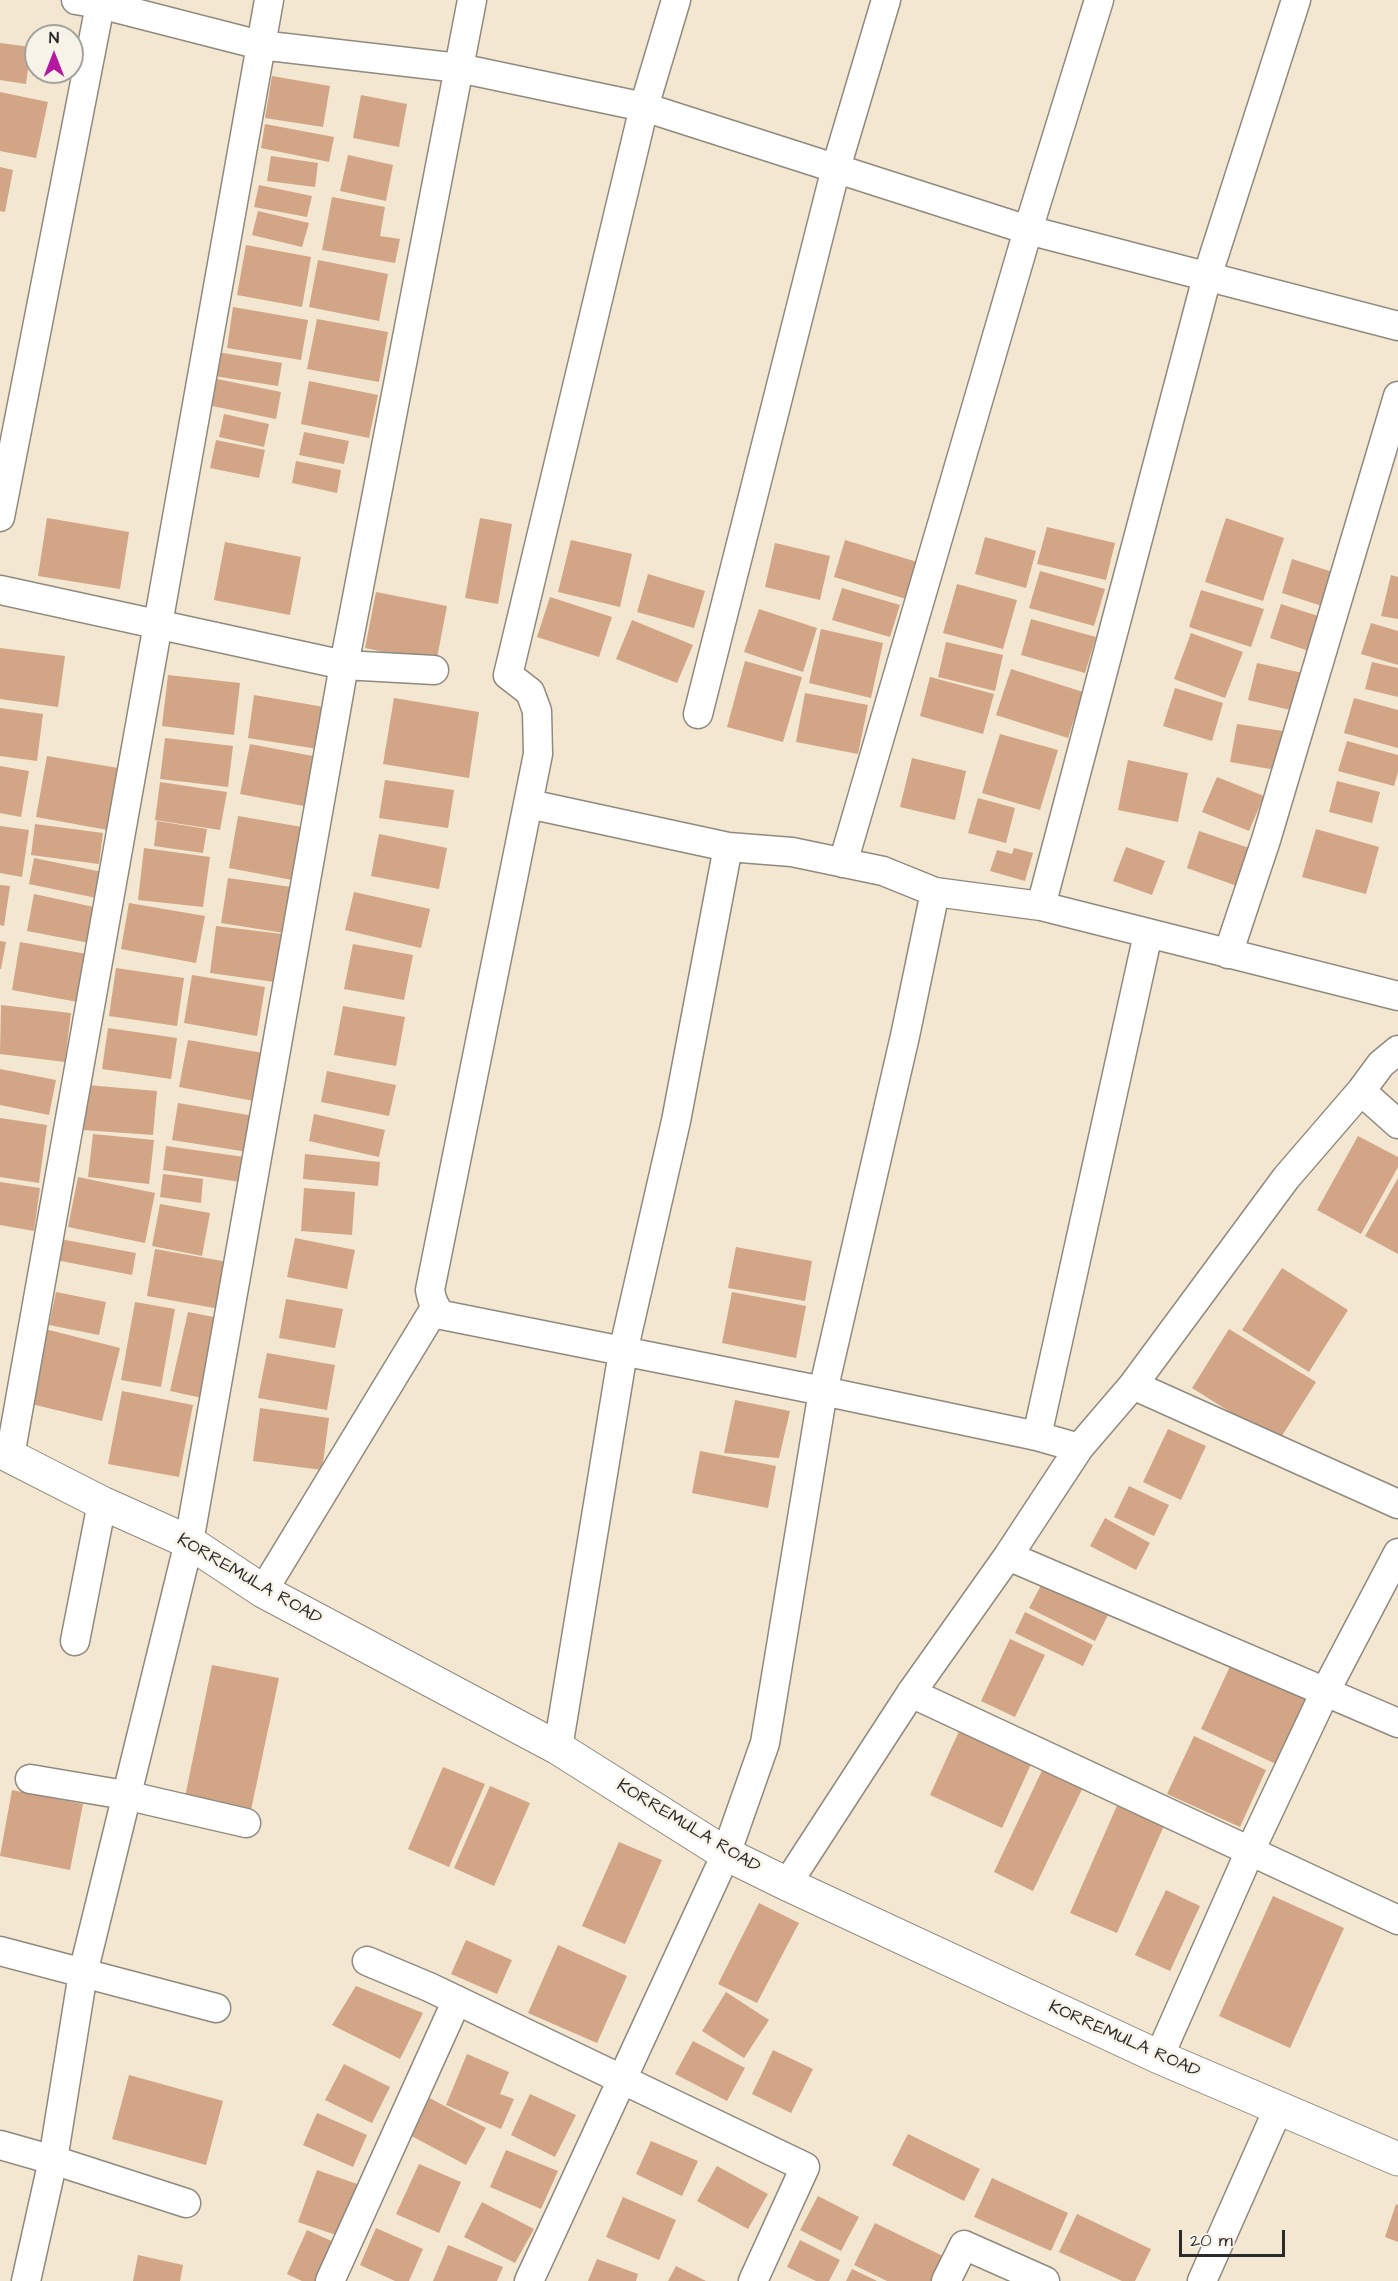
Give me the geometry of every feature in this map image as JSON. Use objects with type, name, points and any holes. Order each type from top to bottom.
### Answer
[{"type":"street","points":[[5,1453],[158,623],[269,0]]},
{"type":"street","points":[[26,2281],[53,2160],[83,1973],[189,1542],[344,665],[472,0]]},
{"type":"street","points":[[676,0],[644,107],[508,675],[530,692],[537,711],[538,754],[430,1290],[435,1308],[442,1315],[823,1390],[1037,1436],[1079,1448]]},
{"type":"street","points":[[698,714],[836,168],[886,0]]},
{"type":"street","points":[[843,863],[1028,230],[1099,0]]},
{"type":"street","points":[[1041,906],[1207,277],[1296,0]]},
{"type":"street","points":[[0,517],[92,1],[260,45],[459,68],[644,107],[1028,230],[1398,326]]},
{"type":"street","points":[[1228,954],[1266,840],[1398,396]]},
{"type":"street","points":[[0,590],[344,665],[434,670]]},
{"type":"street","points":[[529,804],[728,847],[792,852],[883,871],[935,892],[1041,906],[1398,996]]},
{"type":"street","points":[[558,1748],[623,1352],[676,1121],[728,847]]},
{"type":"street","points":[[529,2281],[726,1854],[765,1743],[823,1390],[905,1036],[935,892]]},
{"type":"street","points":[[1037,1436],[1148,934]]},
{"type":"street","points":[[787,1884],[910,1693],[1008,1556],[1079,1448],[1133,1385],[1286,1178],[1361,1091],[1381,1064],[1398,1050]]},
{"type":"street","points":[[1361,1091],[1398,1124]]},
{"type":"street","points":[[263,1591],[435,1308]]},
{"type":"street","points":[[1133,1385],[1398,1504]]},
{"type":"street","name":"KORREMULA ROAD","points":[[5,1453],[102,1503],[189,1542],[263,1591],[558,1748],[726,1854],[1160,2057],[1398,2159]]},
{"type":"street","points":[[75,1641],[102,1503]]},
{"type":"street","points":[[1160,2057],[1250,1851],[1325,1692],[1398,1554]]},
{"type":"street","points":[[1008,1556],[1398,1723]]},
{"type":"street","points":[[910,1693],[1398,1920]]},
{"type":"street","points":[[30,1779],[125,1795],[246,1823]]},
{"type":"street","points":[[0,1951],[216,2008]]},
{"type":"street","points":[[368,1961],[457,2000],[805,2167],[753,2281]]},
{"type":"street","points":[[330,2281],[457,2000]]},
{"type":"street","points":[[1202,2281],[1279,2107]]},
{"type":"street","points":[[0,2145],[186,2203]]},
{"type":"street","points":[[946,2281],[964,2245],[1045,2281]]},
{"type":"building","points":[[0,43],[24,46],[24,84],[0,80]]},
{"type":"building","points":[[272,76],[330,86],[323,127],[265,118]]},
{"type":"building","points":[[0,92],[48,102],[36,158],[0,151]]},
{"type":"building","points":[[361,95],[407,104],[399,147],[353,138]]},
{"type":"building","points":[[265,124],[334,137],[329,162],[261,148]]},
{"type":"building","points":[[348,155],[393,165],[386,201],[340,191]]},
{"type":"building","points":[[271,156],[318,163],[315,187],[267,181]]},
{"type":"building","points":[[0,167],[13,170],[5,212],[0,211]]},
{"type":"building","points":[[259,185],[312,196],[307,217],[254,207]]},
{"type":"building","points":[[332,197],[385,207],[380,236],[400,239],[395,263],[322,250]]},
{"type":"building","points":[[258,211],[309,223],[302,247],[252,235]]},
{"type":"building","points":[[246,245],[311,257],[302,307],[237,295]]},
{"type":"building","points":[[318,260],[388,274],[379,321],[309,307]]},
{"type":"building","points":[[233,307],[308,320],[301,360],[227,348]]},
{"type":"building","points":[[317,319],[388,332],[379,382],[307,369]]},
{"type":"building","points":[[218,352],[282,363],[278,386],[214,376]]},
{"type":"building","points":[[217,379],[281,392],[276,419],[212,406]]},
{"type":"building","points":[[309,381],[378,395],[369,438],[301,424]]},
{"type":"building","points":[[224,414],[269,424],[264,447],[219,437]]},
{"type":"building","points":[[304,432],[349,441],[344,464],[299,455]]},
{"type":"building","points":[[216,440],[265,450],[259,478],[210,468]]},
{"type":"building","points":[[296,461],[341,470],[337,493],[292,483]]},
{"type":"building","points":[[47,518],[129,532],[120,589],[38,576]]},
{"type":"building","points":[[480,518],[512,524],[498,604],[465,598]]},
{"type":"building","points":[[1226,518],[1284,538],[1263,601],[1205,582]]},
{"type":"building","points":[[1047,527],[1115,543],[1106,580],[1037,564]]},
{"type":"building","points":[[985,537],[1036,551],[1026,588],[975,574]]},
{"type":"building","points":[[571,540],[632,554],[620,607],[558,592]]},
{"type":"building","points":[[845,540],[917,562],[906,599],[834,577]]},
{"type":"building","points":[[225,542],[301,557],[290,615],[214,600]]},
{"type":"building","points":[[775,543],[830,556],[820,600],[765,587]]},
{"type":"building","points":[[1292,559],[1342,575],[1331,609],[1282,593]]},
{"type":"building","points":[[1040,571],[1105,589],[1094,626],[1029,608]]},
{"type":"building","points":[[648,574],[705,591],[694,628],[637,612]]},
{"type":"building","points":[[1391,575],[1398,577],[1398,619],[1381,616]]},
{"type":"building","points":[[957,584],[1017,600],[1003,649],[943,633]]},
{"type":"building","points":[[842,588],[900,605],[890,637],[832,620]]},
{"type":"building","points":[[1201,590],[1264,609],[1251,647],[1189,627]]},
{"type":"building","points":[[376,592],[447,606],[436,663],[365,648]]},
{"type":"building","points":[[550,597],[612,617],[599,657],[537,637]]},
{"type":"building","points":[[1281,604],[1324,618],[1312,652],[1270,638]]},
{"type":"building","points":[[759,609],[817,628],[803,672],[744,652]]},
{"type":"building","points":[[1031,619],[1096,637],[1085,673],[1021,655]]},
{"type":"building","points":[[632,620],[693,645],[677,683],[616,659]]},
{"type":"building","points":[[1371,623],[1398,631],[1398,665],[1361,654]]},
{"type":"building","points":[[821,629],[883,643],[871,698],[809,683]]},
{"type":"building","points":[[1191,633],[1243,652],[1225,698],[1174,679]]},
{"type":"building","points":[[946,642],[1003,655],[995,691],[938,677]]},
{"type":"building","points":[[0,648],[65,656],[58,707],[0,699]]},
{"type":"building","points":[[745,661],[802,677],[783,742],[727,727]]},
{"type":"building","points":[[1372,662],[1398,668],[1398,697],[1365,689]]},
{"type":"building","points":[[1257,663],[1312,675],[1303,713],[1248,700]]},
{"type":"building","points":[[1011,669],[1083,692],[1068,738],[996,715]]},
{"type":"building","points":[[168,675],[240,683],[234,735],[162,726]]},
{"type":"building","points":[[930,677],[994,694],[983,734],[920,716]]},
{"type":"building","points":[[1175,688],[1223,703],[1212,741],[1163,726]]},
{"type":"building","points":[[805,693],[868,705],[858,754],[796,742]]},
{"type":"building","points":[[254,695],[324,707],[318,749],[248,738]]},
{"type":"building","points":[[394,698],[479,712],[469,778],[383,764]]},
{"type":"building","points":[[1354,698],[1398,710],[1398,748],[1344,733]]},
{"type":"building","points":[[0,708],[43,714],[37,761],[0,756]]},
{"type":"building","points":[[1237,724],[1283,731],[1276,770],[1230,762]]},
{"type":"building","points":[[1000,734],[1058,750],[1040,810],[982,793]]},
{"type":"building","points":[[165,738],[233,746],[228,787],[160,779]]},
{"type":"building","points":[[1347,741],[1398,755],[1398,772],[1394,786],[1338,771]]},
{"type":"building","points":[[250,744],[318,757],[309,807],[240,794]]},
{"type":"building","points":[[47,756],[124,769],[113,831],[36,817]]},
{"type":"building","points":[[912,758],[966,771],[955,820],[900,807]]},
{"type":"building","points":[[1128,760],[1188,773],[1178,822],[1118,810]]},
{"type":"building","points":[[0,766],[29,771],[21,817],[0,813]]},
{"type":"building","points":[[1217,777],[1264,796],[1249,831],[1202,812]]},
{"type":"building","points":[[385,780],[454,790],[448,828],[379,818]]},
{"type":"building","points":[[1337,781],[1380,792],[1372,823],[1329,812]]},
{"type":"building","points":[[160,782],[227,792],[220,830],[155,820]]},
{"type":"building","points":[[978,798],[1015,808],[1006,843],[968,833]]},
{"type":"building","points":[[238,816],[302,827],[292,880],[229,868]]},
{"type":"building","points":[[157,821],[207,829],[203,853],[154,846]]},
{"type":"building","points":[[35,824],[103,833],[99,864],[31,855]]},
{"type":"building","points":[[0,826],[29,830],[22,877],[0,873]]},
{"type":"building","points":[[1316,829],[1379,847],[1366,894],[1302,877]]},
{"type":"building","points":[[1199,831],[1249,848],[1237,886],[1187,868]]},
{"type":"building","points":[[379,834],[447,848],[439,889],[371,876]]},
{"type":"building","points":[[1126,847],[1165,861],[1152,895],[1113,881]]},
{"type":"building","points":[[144,848],[210,857],[203,907],[138,900]]},
{"type":"building","points":[[1014,848],[1033,853],[1025,881],[990,871],[997,850],[1012,854]]},
{"type":"building","points":[[34,858],[112,874],[106,900],[29,884]]},
{"type":"building","points":[[228,878],[291,887],[284,933],[221,923]]},
{"type":"building","points":[[0,885],[10,886],[4,926],[0,925]]},
{"type":"building","points":[[354,892],[430,909],[421,948],[345,930]]},
{"type":"building","points":[[34,894],[103,909],[95,944],[27,931]]},
{"type":"building","points":[[129,903],[205,916],[196,963],[121,949]]},
{"type":"building","points":[[216,926],[282,934],[275,982],[210,973]]},
{"type":"building","points":[[0,941],[6,942],[1,969],[0,969]]},
{"type":"building","points":[[20,942],[92,955],[83,1003],[12,990]]},
{"type":"building","points":[[353,944],[413,955],[404,1000],[344,989]]},
{"type":"building","points":[[116,968],[184,978],[177,1026],[109,1016]]},
{"type":"building","points":[[192,975],[265,987],[257,1036],[184,1023]]},
{"type":"building","points":[[1,1005],[71,1013],[65,1062],[0,1054]]},
{"type":"building","points":[[343,1006],[405,1017],[396,1066],[334,1055]]},
{"type":"building","points":[[108,1028],[177,1038],[171,1079],[102,1069]]},
{"type":"building","points":[[188,1040],[263,1053],[254,1101],[179,1087]]},
{"type":"building","points":[[0,1069],[56,1080],[49,1115],[0,1105]]},
{"type":"building","points":[[327,1071],[396,1085],[389,1116],[321,1102]]},
{"type":"building","points":[[87,1085],[157,1091],[153,1135],[83,1130]]},
{"type":"building","points":[[178,1103],[254,1116],[248,1152],[172,1140]]},
{"type":"building","points":[[314,1114],[385,1130],[379,1157],[309,1141]]},
{"type":"building","points":[[0,1118],[47,1125],[39,1183],[0,1177]]},
{"type":"building","points":[[93,1134],[154,1140],[149,1184],[88,1177]]},
{"type":"building","points":[[1358,1136],[1398,1157],[1398,1167],[1361,1234],[1317,1210]]},
{"type":"building","points":[[166,1146],[244,1157],[240,1182],[163,1170]]},
{"type":"building","points":[[305,1154],[380,1162],[378,1186],[303,1179]]},
{"type":"building","points":[[163,1174],[203,1179],[201,1203],[160,1197]]},
{"type":"building","points":[[78,1177],[155,1193],[145,1243],[68,1227]]},
{"type":"building","points":[[1398,1178],[1398,1254],[1365,1236]]},
{"type":"building","points":[[0,1182],[40,1188],[34,1231],[0,1225]]},
{"type":"building","points":[[304,1188],[355,1192],[352,1235],[301,1231]]},
{"type":"building","points":[[160,1204],[210,1213],[202,1256],[152,1246]]},
{"type":"building","points":[[295,1238],[355,1250],[347,1289],[287,1277]]},
{"type":"building","points":[[60,1239],[136,1253],[132,1275],[56,1260]]},
{"type":"building","points":[[736,1247],[812,1261],[805,1301],[728,1288]]},
{"type":"building","points":[[155,1249],[228,1262],[220,1309],[147,1296]]},
{"type":"building","points":[[1282,1268],[1348,1310],[1309,1372],[1242,1330]]},
{"type":"building","points":[[56,1292],[106,1302],[99,1335],[49,1325]]},
{"type":"building","points":[[732,1292],[806,1306],[796,1358],[722,1343]]},
{"type":"building","points":[[286,1299],[343,1309],[335,1348],[279,1338]]},
{"type":"building","points":[[135,1302],[175,1309],[161,1387],[121,1380]]},
{"type":"building","points":[[188,1312],[219,1318],[202,1398],[170,1391]]},
{"type":"building","points":[[45,1329],[120,1348],[102,1421],[27,1403]]},
{"type":"building","points":[[1229,1329],[1316,1382],[1278,1442],[1192,1388]]},
{"type":"building","points":[[267,1353],[335,1365],[327,1410],[258,1398]]},
{"type":"building","points":[[122,1391],[193,1405],[179,1477],[108,1464]]},
{"type":"building","points":[[735,1400],[790,1411],[779,1458],[724,1453]]},
{"type":"building","points":[[260,1408],[329,1418],[322,1470],[253,1461]]},
{"type":"building","points":[[1168,1429],[1206,1446],[1181,1500],[1143,1482]]},
{"type":"building","points":[[700,1451],[776,1466],[768,1508],[692,1493]]},
{"type":"building","points":[[1129,1486],[1169,1505],[1154,1536],[1114,1517]]},
{"type":"building","points":[[1105,1518],[1150,1543],[1136,1570],[1090,1546]]},
{"type":"building","points":[[1046,1576],[1111,1609],[1095,1641],[1029,1608]]},
{"type":"building","points":[[1025,1612],[1093,1645],[1083,1666],[1015,1633]]},
{"type":"building","points":[[1010,1639],[1045,1655],[1015,1717],[981,1701]]},
{"type":"building","points":[[1232,1662],[1309,1698],[1278,1765],[1201,1729]]},
{"type":"building","points":[[212,1665],[279,1678],[251,1810],[185,1797]]},
{"type":"building","points":[[960,1729],[1032,1762],[1002,1828],[930,1795]]},
{"type":"building","points":[[1194,1736],[1266,1770],[1240,1827],[1167,1794]]},
{"type":"building","points":[[1046,1762],[1086,1781],[1033,1891],[994,1872]]},
{"type":"building","points":[[443,1767],[485,1784],[449,1867],[408,1849]]},
{"type":"building","points":[[490,1786],[530,1803],[494,1886],[454,1868]]},
{"type":"building","points":[[12,1790],[83,1804],[70,1870],[0,1856]]},
{"type":"building","points":[[1119,1801],[1166,1821],[1117,1933],[1070,1913]]},
{"type":"building","points":[[619,1842],[662,1860],[625,1944],[582,1926]]},
{"type":"building","points":[[1166,1890],[1200,1906],[1170,1971],[1135,1955]]},
{"type":"building","points":[[1273,1896],[1344,1928],[1290,2048],[1219,2016]]},
{"type":"building","points":[[759,1903],[799,1923],[757,2003],[718,1984]]},
{"type":"building","points":[[466,1940],[512,1960],[497,1994],[451,1974]]},
{"type":"building","points":[[558,1945],[627,1976],[597,2043],[528,2013]]},
{"type":"building","points":[[356,1986],[423,2013],[400,2059],[332,2025]]},
{"type":"building","points":[[726,1992],[769,2020],[744,2058],[702,2031]]},
{"type":"building","points":[[693,2041],[745,2068],[727,2101],[675,2074]]},
{"type":"building","points":[[773,2050],[813,2069],[791,2113],[752,2094]]},
{"type":"building","points":[[467,2054],[509,2072],[500,2094],[514,2099],[501,2129],[446,2105]]},
{"type":"building","points":[[344,2064],[390,2087],[372,2123],[325,2100]]},
{"type":"building","points":[[129,2075],[223,2101],[206,2165],[112,2139]]},
{"type":"building","points":[[422,2094],[486,2128],[466,2165],[402,2131]]},
{"type":"building","points":[[530,2094],[576,2115],[555,2157],[511,2135]]},
{"type":"building","points":[[317,2113],[367,2135],[353,2167],[303,2145]]},
{"type":"building","points":[[908,2134],[980,2169],[964,2201],[892,2165]]},
{"type":"building","points":[[651,2141],[698,2161],[682,2196],[636,2174]]},
{"type":"building","points":[[506,2150],[558,2171],[541,2209],[490,2187]]},
{"type":"building","points":[[419,2164],[461,2182],[439,2233],[396,2214]]},
{"type":"building","points":[[717,2166],[768,2194],[748,2229],[697,2201]]},
{"type":"building","points":[[317,2170],[357,2184],[339,2236],[298,2222]]},
{"type":"building","points":[[992,2178],[1068,2213],[1051,2251],[974,2217]]},
{"type":"building","points":[[818,2196],[859,2217],[841,2251],[800,2230]]},
{"type":"building","points":[[623,2197],[676,2220],[659,2260],[606,2237]]},
{"type":"building","points":[[482,2202],[534,2229],[515,2263],[464,2237]]},
{"type":"building","points":[[1396,2204],[1398,2205],[1398,2242],[1385,2237]]},
{"type":"building","points":[[1077,2214],[1151,2249],[1135,2281],[1122,2281],[1059,2252]]},
{"type":"building","points":[[875,2223],[949,2259],[938,2281],[887,2281],[854,2265]]},
{"type":"building","points":[[376,2228],[423,2249],[409,2281],[395,2281],[360,2265]]},
{"type":"building","points":[[307,2230],[336,2243],[319,2281],[302,2281],[287,2274]]},
{"type":"building","points":[[800,2240],[840,2260],[829,2281],[816,2281],[787,2267]]},
{"type":"building","points":[[448,2245],[503,2267],[497,2281],[433,2281]]},
{"type":"building","points":[[138,2255],[183,2265],[180,2281],[133,2281]]},
{"type":"building","points":[[597,2259],[638,2274],[636,2281],[588,2281]]},
{"type":"building","points":[[676,2266],[706,2281],[668,2281]]},
{"type":"building","points":[[852,2269],[877,2281],[846,2281]]}]
